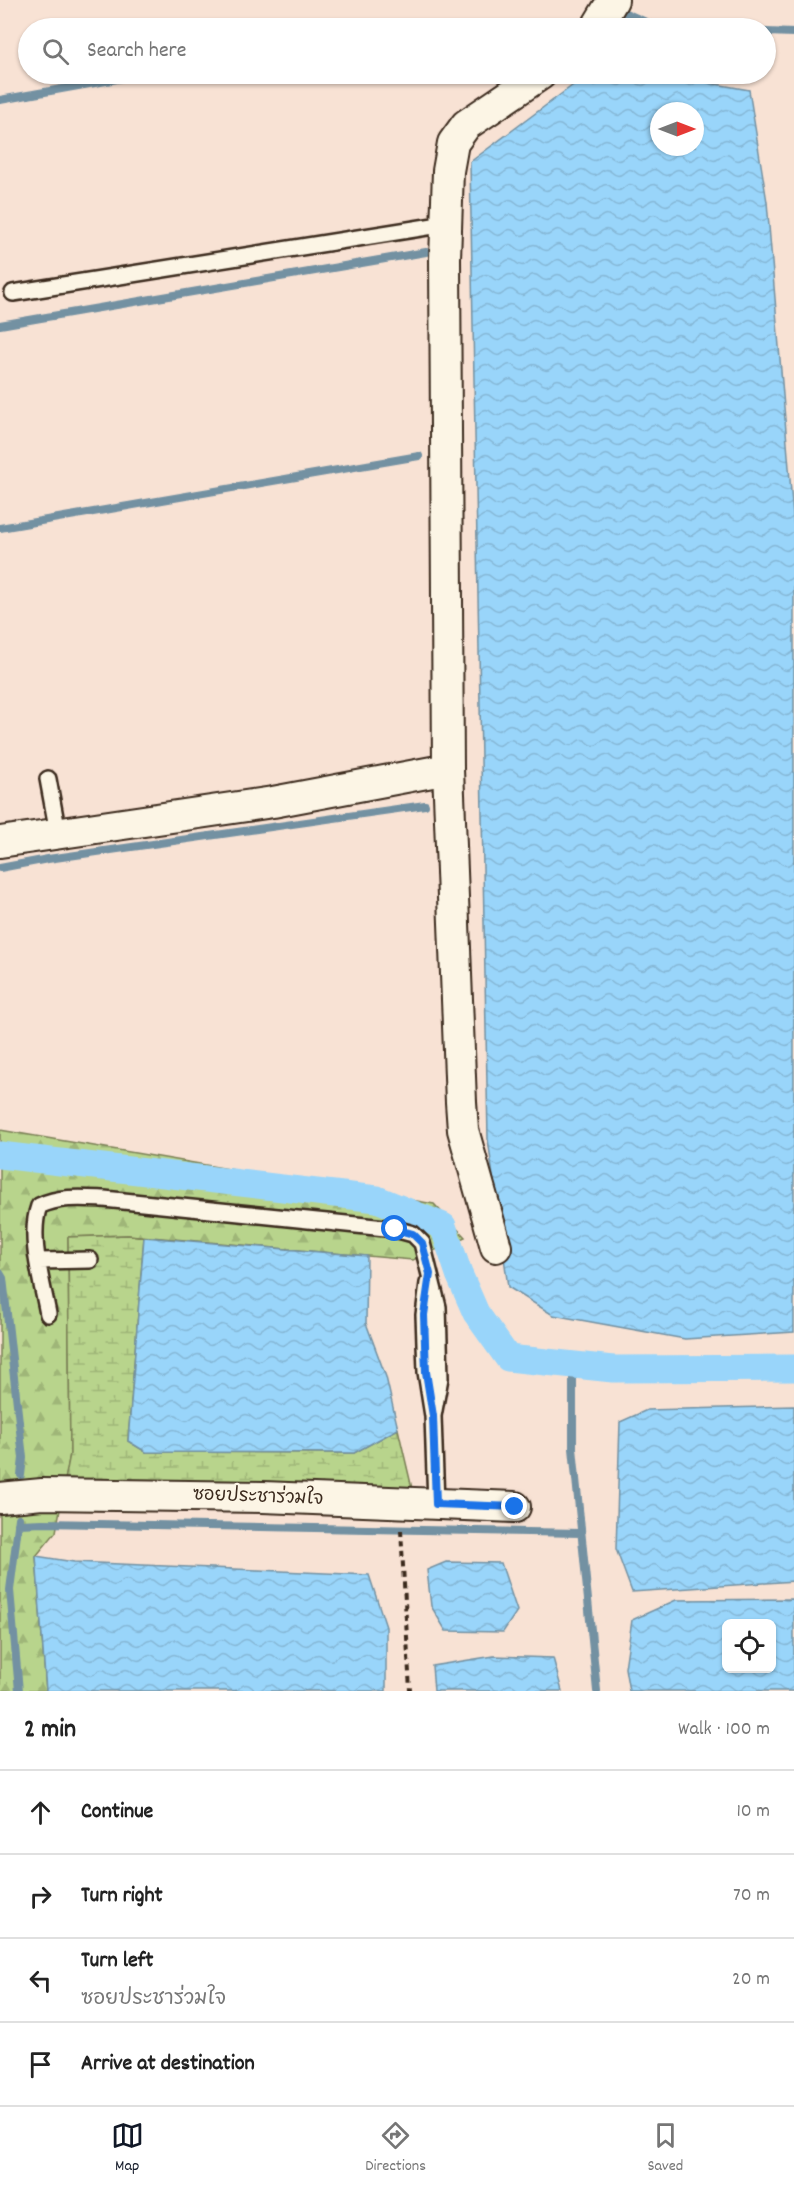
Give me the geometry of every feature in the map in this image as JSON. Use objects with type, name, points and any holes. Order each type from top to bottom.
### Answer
[{"type":"street","points":[[602,18],[613,0]]},
{"type":"street","points":[[496,1247],[463,1130],[448,769],[446,224],[448,171],[453,143],[466,125],[526,84]]},
{"type":"street","points":[[0,842],[273,802],[448,769]]},
{"type":"street","name":"ซอยประชาร่วมใจ","points":[[0,1498],[42,1494],[264,1497],[515,1507]]},
{"type":"lane","points":[[13,293],[446,224]]},
{"type":"lane","points":[[48,779],[58,833]]},
{"type":"lane","points":[[48,1314],[34,1234],[35,1218],[39,1206],[50,1201],[72,1198],[395,1229],[413,1234],[422,1243],[438,1307],[440,1378],[433,1416],[436,1504]]},
{"type":"lane","points":[[39,1261],[90,1260]]},
{"type":"path","points":[[400,1503],[410,1691]]},
{"type":"green space","points":[[0,1130],[434,1204],[465,1237],[413,1260],[128,1235],[68,1237],[70,1454],[56,1532],[36,1556],[46,1691],[0,1691]]},
{"type":"green space","points":[[128,1235],[144,1237],[128,1441],[146,1452],[354,1453],[398,1429],[414,1497],[64,1485],[70,1454],[68,1237]]},
{"type":"water","points":[[575,84],[715,84],[749,90],[767,202],[794,528],[794,1332],[685,1339],[553,1315],[508,1287],[488,1139],[470,162]]},
{"type":"water","points":[[144,1237],[367,1256],[366,1323],[386,1377],[398,1429],[354,1453],[146,1452],[128,1441]]},
{"type":"water","points":[[794,1406],[794,1581],[632,1592],[616,1549],[620,1422],[647,1410]]},
{"type":"water","points":[[36,1556],[74,1562],[369,1575],[386,1627],[386,1691],[46,1691]]},
{"type":"water","points":[[446,1562],[501,1563],[517,1611],[503,1632],[446,1631],[431,1606],[427,1570]]},
{"type":"water","points":[[794,1599],[794,1691],[629,1691],[625,1668],[632,1620],[676,1600]]},
{"type":"water","points":[[494,1656],[553,1658],[562,1691],[434,1691],[432,1666]]},
{"type":"waterway","points":[[616,9],[637,18]]},
{"type":"waterway","points":[[776,32],[794,33]]},
{"type":"waterway","points":[[0,100],[89,84]]},
{"type":"waterway","points":[[0,325],[426,252]]},
{"type":"waterway","points":[[0,528],[419,456]]},
{"type":"waterway","points":[[0,868],[48,859],[425,805]]},
{"type":"waterway","points":[[0,1155],[377,1199],[443,1226],[459,1274],[476,1313],[508,1358],[613,1369],[794,1368]]},
{"type":"waterway","points":[[0,1273],[3,1278],[23,1458],[21,1475]]},
{"type":"waterway","points":[[573,1365],[573,1448],[597,1691]]},
{"type":"waterway","points":[[19,1518],[10,1590],[19,1691]]},
{"type":"waterway","points":[[18,1524],[581,1533]]},
{"type":"route","points":[[395,1229],[413,1234],[422,1243],[430,1274],[424,1315],[426,1372],[433,1416],[436,1504],[515,1507]]}]
